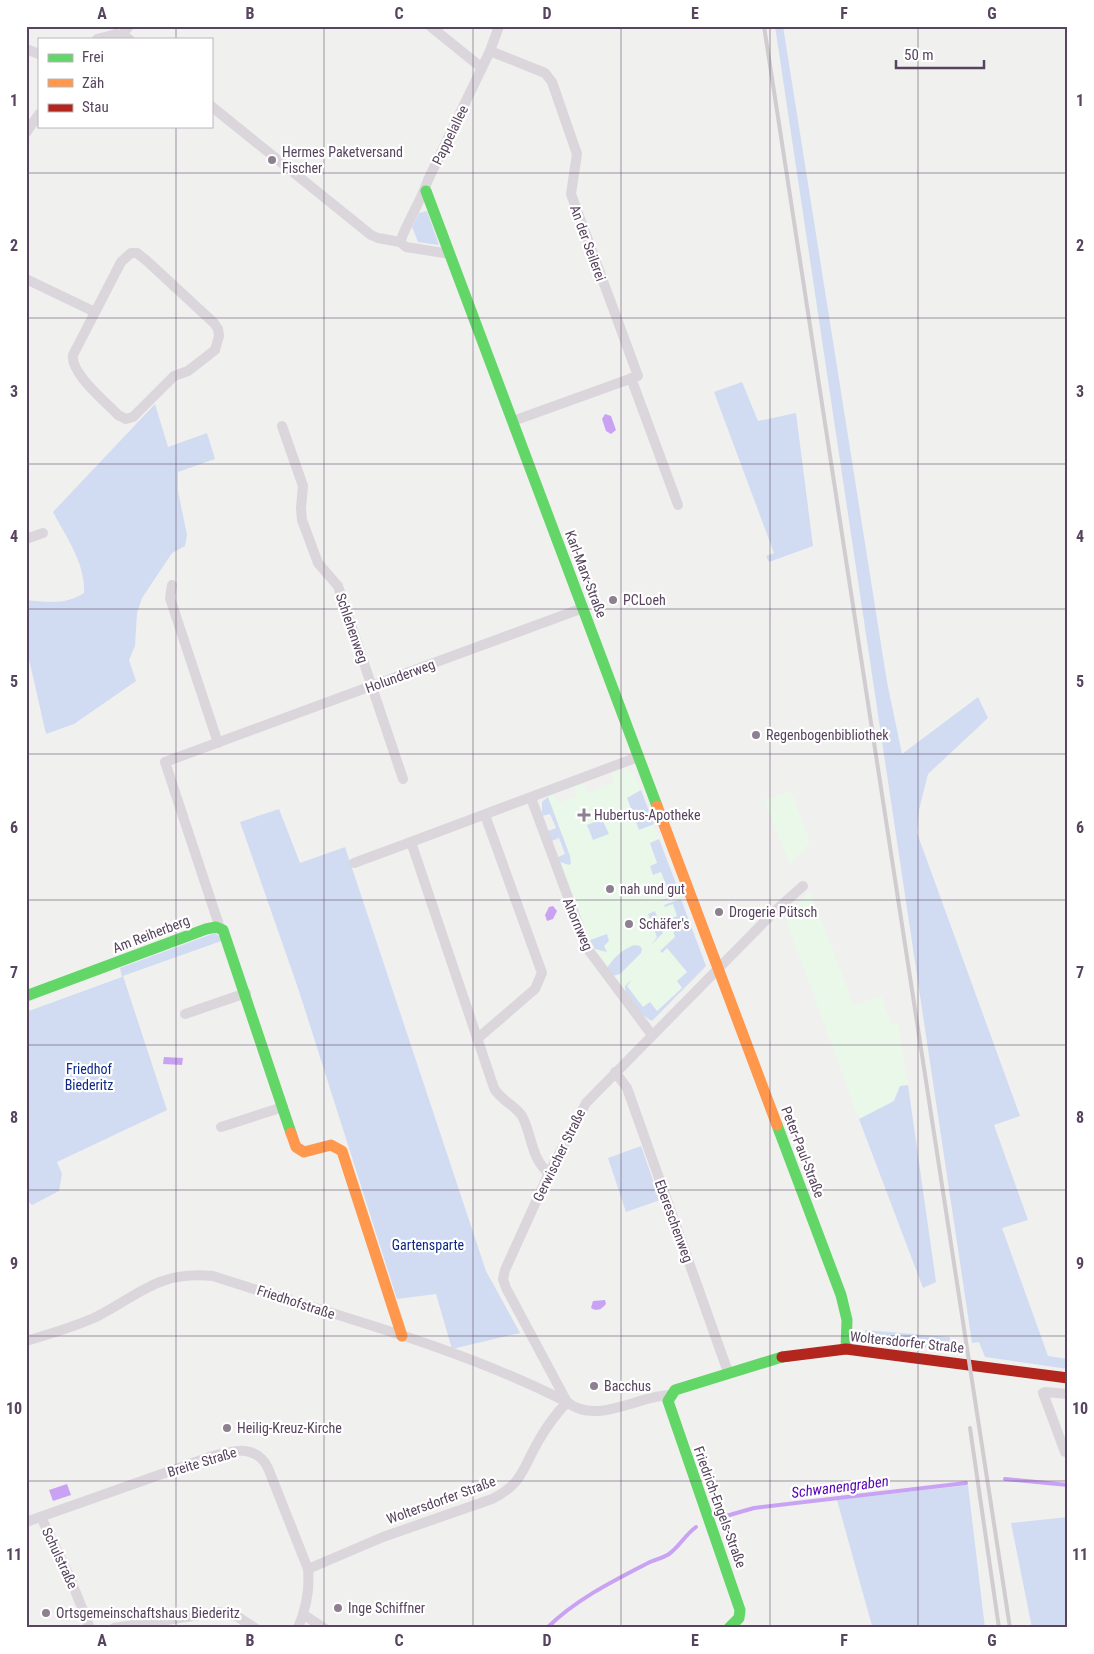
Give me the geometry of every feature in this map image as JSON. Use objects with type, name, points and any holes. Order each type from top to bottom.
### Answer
[{"type":"street","points":[[430,26],[482,68]]},
{"type":"street","name":"Pappelallee","points":[[400,242],[416,205],[426,191],[428,180],[490,51],[499,26]]},
{"type":"street","points":[[100,38],[127,33]]},
{"type":"street","points":[[26,49],[38,54]]},
{"type":"street","name":"An der Seilerei","points":[[490,51],[545,74],[552,82],[577,154],[571,194],[638,376],[631,378],[678,506]]},
{"type":"street","points":[[212,107],[363,229],[378,238],[400,242],[406,247],[450,254]]},
{"type":"street","points":[[26,133],[38,115]]},
{"type":"street","name":"Karl-Marx-Straße","points":[[426,191],[717,969]]},
{"type":"street","points":[[131,253],[138,253],[214,323],[218,330],[218,344],[215,350],[188,371],[174,376],[133,417],[126,418],[118,415],[78,372],[72,362],[95,312],[121,262],[131,253]]},
{"type":"street","points":[[26,279],[95,312]]},
{"type":"street","points":[[513,422],[631,378]]},
{"type":"street","name":"Schlehenweg","points":[[282,426],[303,486],[300,508],[302,520],[318,563],[338,586],[403,779]]},
{"type":"street","points":[[26,540],[43,533]]},
{"type":"street","points":[[172,585],[170,598],[218,743]]},
{"type":"street","name":"Holunderweg","points":[[220,928],[165,762],[582,608]]},
{"type":"street","points":[[354,863],[638,757]]},
{"type":"street","name":"Ahornweg","points":[[531,798],[587,948],[652,1035]]},
{"type":"street","points":[[477,1039],[535,989],[542,973],[485,815]]},
{"type":"street","points":[[411,842],[497,1094],[521,1116],[538,1161],[549,1173]]},
{"type":"street","name":"Gerwischer Straße","points":[[567,1402],[506,1288],[503,1278],[549,1173],[582,1108],[717,969],[803,886]]},
{"type":"street","points":[[220,928],[225,932],[299,1150],[307,1153],[332,1145],[342,1151],[402,1336]]},
{"type":"street","name":"Am Reiherberg","points":[[26,996],[206,929],[220,928]]},
{"type":"street","name":"Peter-Paul-Straße","points":[[717,969],[841,1295],[847,1320],[846,1349]]},
{"type":"street","points":[[185,1014],[246,993]]},
{"type":"street","name":"Ebereschenweg","points":[[616,1072],[627,1088],[728,1372]]},
{"type":"street","points":[[221,1127],[283,1107]]},
{"type":"street","name":"Friedhofstraße","points":[[26,1341],[94,1317],[157,1282],[193,1274],[213,1276],[402,1336],[536,1386],[567,1402]]},
{"type":"street","name":"Woltersdorfer Straße","points":[[308,1569],[383,1537],[492,1499],[508,1491],[519,1480],[538,1441],[567,1402],[579,1409],[610,1409],[658,1395],[671,1395],[681,1388],[784,1356],[846,1349],[905,1355],[1068,1378]]},
{"type":"street","points":[[1065,1452],[1043,1393],[1068,1394]]},
{"type":"street","name":"Friedrich-Engels-Straße","points":[[671,1395],[668,1403],[670,1411],[740,1607],[742,1623]]},
{"type":"street","name":"Breite Straße","points":[[26,1522],[207,1458],[234,1450],[248,1450],[258,1455],[268,1468],[308,1569],[309,1581],[304,1615],[298,1628]]},
{"type":"street","name":"Schulstraße","points":[[41,1517],[70,1578],[90,1628]]},
{"type":"street","points":[[114,1628],[219,1612],[238,1617],[255,1628]]},
{"type":"street","points":[[304,1615],[324,1628]]},
{"type":"street","points":[[730,1628],[742,1623]]},
{"type":"shaded area","points":[[605,414],[611,416],[616,430],[611,434],[606,431],[602,419]]},
{"type":"shaded area","points":[[626,768],[635,775],[706,966],[652,1021],[646,1018],[592,946],[558,859],[558,857],[565,854],[550,814],[543,816],[542,810],[546,799],[551,795],[555,794],[559,803],[577,796],[574,787],[584,784],[587,793],[614,783],[611,773]]},
{"type":"shaded area","points":[[791,791],[810,843],[790,865],[764,800]]},
{"type":"shaded area","points":[[810,891],[854,1005],[881,996],[892,1025],[898,1024],[908,1085],[900,1086],[894,1101],[859,1119],[785,917]]},
{"type":"shaded area","points":[[553,906],[557,911],[553,919],[547,921],[545,915],[549,907]]},
{"type":"shaded area","points":[[164,1057],[183,1058],[182,1065],[163,1064]]},
{"type":"shaded area","points":[[605,1300],[606,1304],[601,1309],[595,1310],[591,1308],[593,1301]]},
{"type":"shaded area","points":[[67,1484],[71,1495],[53,1501],[49,1490]]},
{"type":"green space","points":[[775,26],[783,26],[887,682],[902,754],[978,697],[988,718],[928,774],[919,810],[917,833],[1020,1116],[994,1125],[1028,1220],[1002,1228],[1048,1356],[1068,1359],[1068,1369],[985,1357],[979,1342],[972,1343]]},
{"type":"green space","points":[[427,211],[439,245],[418,242],[412,227],[419,213]]},
{"type":"green space","points":[[742,382],[758,421],[796,413],[813,546],[769,562],[766,556],[774,553],[714,392]]},
{"type":"green space","points":[[155,404],[168,447],[207,433],[215,459],[178,472],[178,491],[187,535],[185,546],[172,553],[142,598],[137,613],[135,646],[129,660],[136,681],[74,724],[46,734],[26,646],[26,600],[63,601],[84,593],[84,582],[78,561],[53,512]]},
{"type":"green space","points":[[641,790],[654,824],[639,830],[627,798]]},
{"type":"green space","points":[[548,797],[570,856],[571,863],[569,865],[560,862],[558,857],[565,854],[559,838],[552,841],[548,831],[556,828],[550,814],[542,816],[542,802]]},
{"type":"green space","name":"Gartensparte","points":[[279,809],[300,863],[345,847],[486,1271],[520,1333],[452,1349],[436,1294],[397,1299],[299,991],[240,822]]},
{"type":"green space","points":[[602,819],[609,834],[593,840],[587,825]]},
{"type":"green space","points":[[659,839],[680,894],[662,901],[670,896],[661,872],[653,875],[650,866],[657,863],[650,843]]},
{"type":"green space","points":[[681,899],[706,966],[652,1021],[634,1006],[627,996],[625,986],[632,979],[627,986],[643,1007],[650,1002],[657,1011],[682,988],[677,981],[687,972],[667,948],[662,953],[660,951],[675,937],[670,919],[677,916],[673,904],[665,907],[664,905]]},
{"type":"green space","points":[[655,911],[663,933],[651,945],[657,937],[648,914]]},
{"type":"green space","name":"Friedhof Biederitz","points":[[215,933],[224,940],[123,976],[167,1110],[57,1162],[62,1174],[59,1191],[32,1205],[26,1199],[26,1012],[122,977],[120,968]]},
{"type":"green space","points":[[607,934],[609,941],[604,946],[607,952],[595,949],[590,940]]},
{"type":"green space","points":[[634,945],[640,946],[642,949],[641,953],[620,974],[613,976],[607,968],[619,954]]},
{"type":"green space","points":[[908,1085],[936,1282],[923,1288],[859,1119],[894,1101],[900,1086]]},
{"type":"green space","points":[[641,1146],[660,1200],[626,1212],[608,1158]]},
{"type":"green space","points":[[865,1330],[950,1337],[949,1351],[866,1340]]},
{"type":"green space","points":[[968,1485],[985,1628],[872,1626],[837,1500]]},
{"type":"green space","points":[[1068,1517],[1068,1628],[1032,1628],[1011,1523]]},
{"type":"waterway","name":"Schwanengraben","points":[[1005,1479],[1068,1485]]},
{"type":"waterway","name":"Schwanengraben","points":[[719,1518],[754,1508],[966,1483]]},
{"type":"waterway","name":"Schwanengraben","points":[[547,1628],[595,1592],[648,1563],[669,1554],[696,1527]]},
{"type":"railway","points":[[764,26],[1010,1628]]},
{"type":"railway","points":[[970,1428],[999,1628]]},
{"type":"traffic: fast","points":[[426,191],[657,806]]},
{"type":"traffic: fast","points":[[26,996],[206,929],[216,927],[223,930],[291,1133]]},
{"type":"traffic: fast","points":[[777,1125],[841,1295],[847,1320],[846,1349]]},
{"type":"traffic: fast","points":[[729,1628],[739,1618],[740,1610],[668,1401],[675,1390],[782,1357]]},
{"type":"traffic: slow","points":[[657,806],[777,1125]]},
{"type":"traffic: slow","points":[[291,1133],[296,1147],[304,1152],[331,1145],[342,1151],[402,1336]]},
{"type":"traffic: jam","points":[[782,1357],[846,1349],[1068,1378]]},
{"type":"place","name":"Hermes Paketversand Fischer","points":[[272,160]]},
{"type":"place","name":"PCLoeh","points":[[613,600]]},
{"type":"place","name":"Regenbogenbibliothek","points":[[756,735]]},
{"type":"place","name":"Hubertus-Apotheke","points":[[584,815]]},
{"type":"place","name":"nah und gut","points":[[610,889]]},
{"type":"place","name":"Drogerie Pütsch","points":[[719,912]]},
{"type":"place","name":"Schäfer's","points":[[629,924]]},
{"type":"place","name":"Bacchus","points":[[594,1386]]},
{"type":"place","name":"Heilig-Kreuz-Kirche","points":[[227,1428]]},
{"type":"place","name":"Inge Schiffner","points":[[338,1608]]},
{"type":"place","name":"Ortsgemeinschaftshaus Biederitz","points":[[46,1613]]}]
